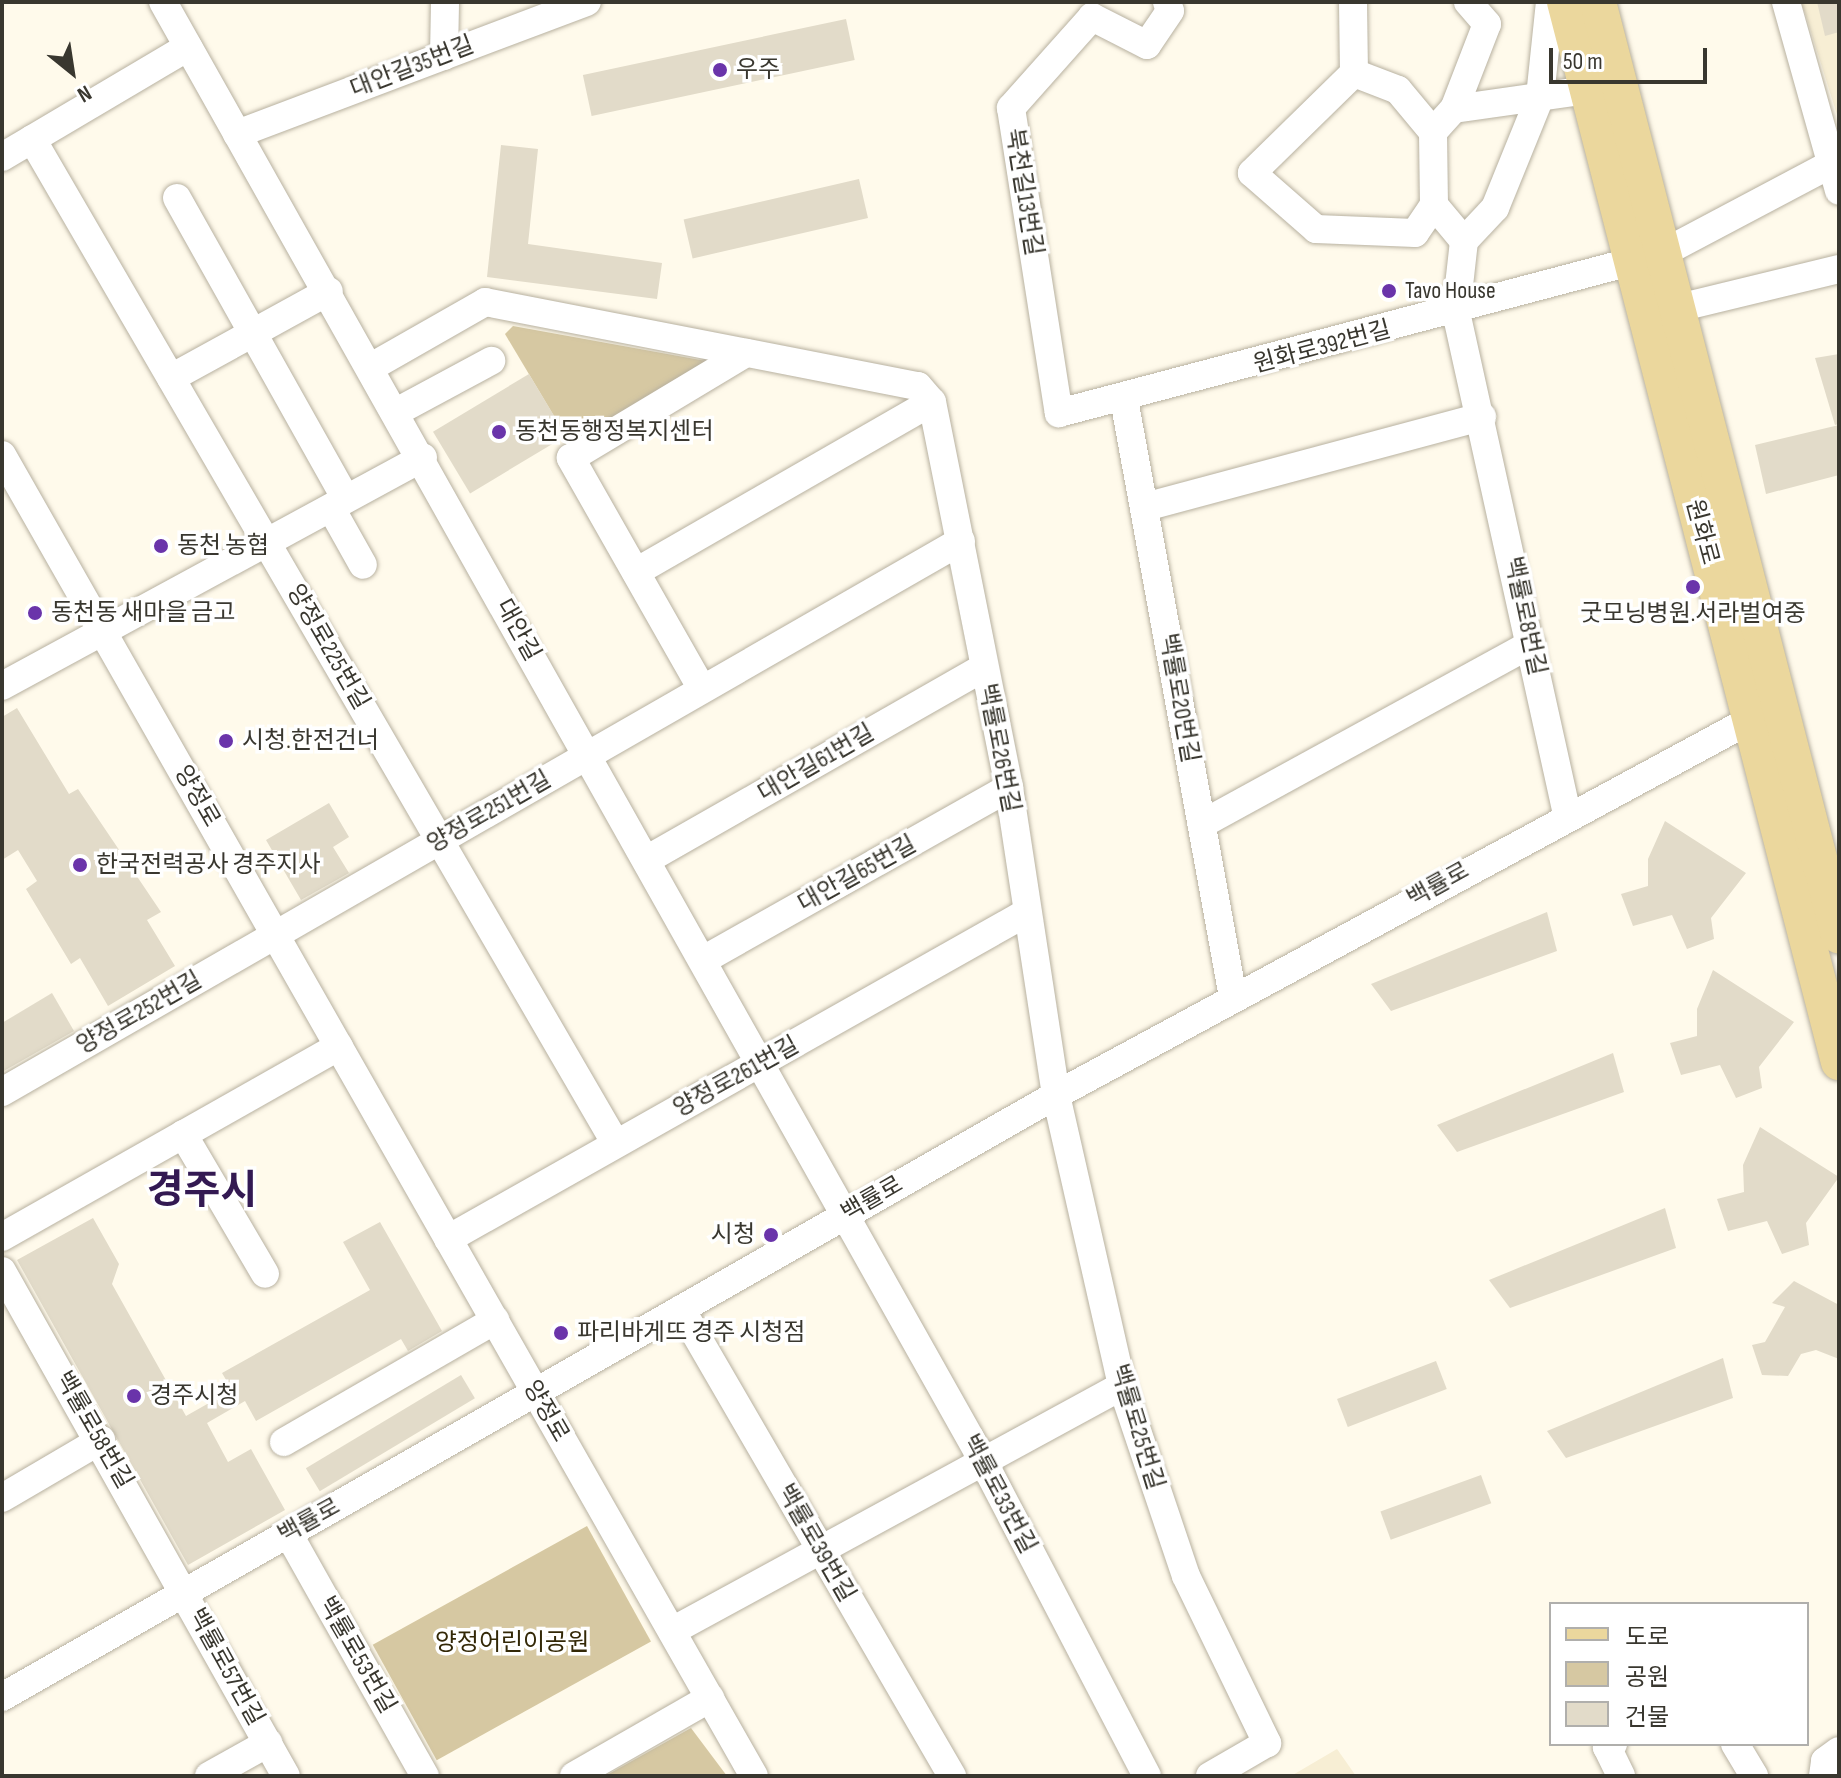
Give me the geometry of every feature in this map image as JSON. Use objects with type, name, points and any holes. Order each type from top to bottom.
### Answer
[{"type":"main road","name":"원화로","points":[[1565,2],[1587,90],[1647,258],[1678,308],[1839,1062]]},
{"type":"main road","name":"원화로","points":[[1598,2],[1647,258],[1766,712],[1839,935]]},
{"type":"street","name":"대안길","points":[[163,2],[373,366],[586,756],[705,959],[845,1215]]},
{"type":"street","points":[[444,56],[445,2]]},
{"type":"street","name":"대안길35번길","points":[[237,134],[587,2]]},
{"type":"street","name":"북천길13번길","points":[[1059,413],[1011,108],[1092,17],[1147,45],[1170,11],[1167,2]]},
{"type":"street","points":[[1353,2],[1354,73],[1252,173],[1316,229],[1415,233],[1434,205],[1433,132],[1398,90],[1354,73]]},
{"type":"street","points":[[1433,132],[1454,109],[1487,24],[1468,2]]},
{"type":"street","points":[[1456,312],[1464,241],[1495,208],[1540,97],[1550,2]]},
{"type":"street","points":[[1786,2],[1837,160],[1839,191]]},
{"type":"street","points":[[2,157],[188,47]]},
{"type":"street","points":[[1454,109],[1587,90]]},
{"type":"street","name":"양정로225번길","points":[[32,139],[616,1144]]},
{"type":"street","points":[[1647,258],[1837,160]]},
{"type":"street","points":[[177,198],[252,333],[339,504],[363,565]]},
{"type":"street","points":[[1434,205],[1464,241]]},
{"type":"street","name":"원화로392번길","points":[[1059,413],[1124,399],[1456,312],[1647,258]]},
{"type":"street","points":[[1678,308],[1839,269]]},
{"type":"street","points":[[171,378],[329,291]]},
{"type":"street","points":[[373,366],[485,302],[918,386],[932,402],[636,572]]},
{"type":"street","name":"백률로8번길","points":[[1456,312],[1482,417],[1567,814]]},
{"type":"street","points":[[702,689],[571,458],[746,353]]},
{"type":"street","points":[[398,411],[491,361]]},
{"type":"street","name":"백률로20번길","points":[[1124,399],[1233,997]]},
{"type":"street","name":"백률로26번길","points":[[932,402],[1009,788],[1024,914],[1056,1095]]},
{"type":"street","points":[[1145,507],[1482,417]]},
{"type":"street","name":"양정로","points":[[2,455],[754,1776]]},
{"type":"street","points":[[2,686],[423,457]]},
{"type":"street","name":"양정로251번길","points":[[276,934],[961,541]]},
{"type":"street","points":[[1202,824],[1531,644]]},
{"type":"street","name":"대안길61번길","points":[[648,859],[983,668]]},
{"type":"street","name":"백률로","points":[[2,1697],[184,1590],[1056,1095],[1567,814],[1766,712]]},
{"type":"street","name":"대안길65번길","points":[[705,959],[1009,788]]},
{"type":"street","name":"양정로261번길","points":[[448,1239],[1024,914]]},
{"type":"street","name":"양정로252번길","points":[[2,1092],[276,934]]},
{"type":"street","points":[[2,1237],[339,1046]]},
{"type":"street","name":"백률로25번길","points":[[1056,1095],[1122,1386],[1186,1576],[1267,1743],[1210,1776]]},
{"type":"street","points":[[183,1134],[265,1274]]},
{"type":"street","name":"백률로33번길","points":[[845,1215],[983,1461],[1147,1776]]},
{"type":"street","name":"백률로58번길","points":[[2,1271],[184,1590]]},
{"type":"street","name":"백률로39번길","points":[[681,1309],[952,1776]]},
{"type":"street","points":[[284,1442],[495,1320]]},
{"type":"street","points":[[672,1631],[1122,1386]]},
{"type":"street","points":[[2,1498],[101,1440]]},
{"type":"street","name":"백률로53번길","points":[[288,1533],[425,1776]]},
{"type":"street","name":"백률로57번길","points":[[184,1590],[286,1776]]},
{"type":"street","points":[[574,1776],[710,1698]]},
{"type":"street","name":"백률로57번길","points":[[209,1776],[268,1743]]},
{"type":"street","points":[[1609,1746],[1621,1776]]},
{"type":"street","points":[[1736,1746],[1754,1776]]},
{"type":"street","points":[[1823,1776],[1825,1761],[1839,1751]]},
{"type":"shaded area","points":[[1800,2],[1839,2],[1839,121],[1805,13]]},
{"type":"shaded area","points":[[1337,1749],[1356,1776],[1291,1776]]},
{"type":"green space","points":[[513,326],[728,365],[570,443],[505,334]]},
{"type":"green space","name":"양정어린이공원","points":[[587,1526],[651,1641],[437,1760],[373,1645]]},
{"type":"green space","points":[[691,1728],[727,1776],[605,1776]]},
{"type":"building","points":[[1817,2],[1839,2],[1839,32],[1825,36]]},
{"type":"building","name":"우주","points":[[846,19],[855,60],[592,116],[583,75]]},
{"type":"building","points":[[501,145],[538,149],[528,244],[662,263],[657,299],[487,277]]},
{"type":"building","points":[[859,179],[868,218],[693,258],[684,219]]},
{"type":"building","points":[[1839,354],[1839,424],[1835,425],[1815,358]]},
{"type":"building","name":"동천동행정복지센터","points":[[529,374],[566,436],[470,493],[433,432]]},
{"type":"building","points":[[1839,425],[1839,475],[1766,494],[1755,445]]},
{"type":"building","name":"한국전력공사 경주지사","points":[[17,708],[69,794],[78,789],[161,912],[147,920],[175,966],[108,1006],[80,958],[71,964],[26,889],[37,881],[18,850],[2,860],[2,717]]},
{"type":"building","points":[[329,803],[349,837],[333,847],[349,873],[301,900],[266,840]]},
{"type":"building","points":[[1665,821],[1746,873],[1711,918],[1714,939],[1687,949],[1672,915],[1633,926],[1621,894],[1648,886],[1648,859]]},
{"type":"building","points":[[1547,912],[1557,951],[1391,1011],[1371,984]]},
{"type":"building","points":[[1713,970],[1794,1022],[1759,1067],[1762,1088],[1736,1098],[1720,1065],[1681,1075],[1670,1043],[1697,1036],[1697,1009]]},
{"type":"building","points":[[52,993],[74,1031],[2,1072],[2,1023]]},
{"type":"building","points":[[1613,1053],[1624,1092],[1457,1152],[1437,1125]]},
{"type":"building","points":[[1760,1127],[1839,1177],[1806,1223],[1809,1245],[1782,1254],[1767,1221],[1728,1231],[1717,1199],[1744,1192],[1743,1165]]},
{"type":"building","points":[[1665,1208],[1676,1248],[1510,1308],[1489,1280]]},
{"type":"building","name":"경주시청","points":[[93,1218],[119,1264],[112,1284],[186,1416],[232,1390],[222,1373],[370,1290],[343,1242],[380,1222],[442,1331],[408,1351],[401,1339],[256,1421],[245,1401],[207,1423],[228,1462],[251,1449],[285,1510],[188,1565],[17,1260]]},
{"type":"building","points":[[1794,1281],[1839,1305],[1839,1359],[1816,1350],[1801,1354],[1788,1376],[1762,1375],[1752,1345],[1765,1342],[1785,1307],[1772,1303]]},
{"type":"building","points":[[1723,1358],[1733,1398],[1566,1458],[1547,1431]]},
{"type":"building","points":[[1436,1361],[1447,1389],[1348,1427],[1337,1399]]},
{"type":"building","points":[[461,1375],[475,1398],[320,1491],[306,1468]]},
{"type":"building","points":[[1481,1475],[1491,1503],[1391,1540],[1380,1512]]},
{"type":"place","name":"우주","points":[[720,70]]},
{"type":"place","name":"Tavo House","points":[[1389,291]]},
{"type":"place","name":"동천동행정복지센터","points":[[499,432]]},
{"type":"place","name":"동천 농협","points":[[161,546]]},
{"type":"place","name":"굿모닝병원.서라벌여중","points":[[1693,587]]},
{"type":"place","name":"동천동 새마을 금고","points":[[35,613]]},
{"type":"place","name":"시청.한전건너","points":[[226,741]]},
{"type":"place","name":"한국전력공사 경주지사","points":[[80,865]]},
{"type":"place","name":"시청","points":[[771,1235]]},
{"type":"place","name":"파리바게뜨 경주 시청점","points":[[561,1333]]},
{"type":"place","name":"경주시청","points":[[134,1396]]},
{"type":"district","name":"경주시","points":[[202,1191]]}]
